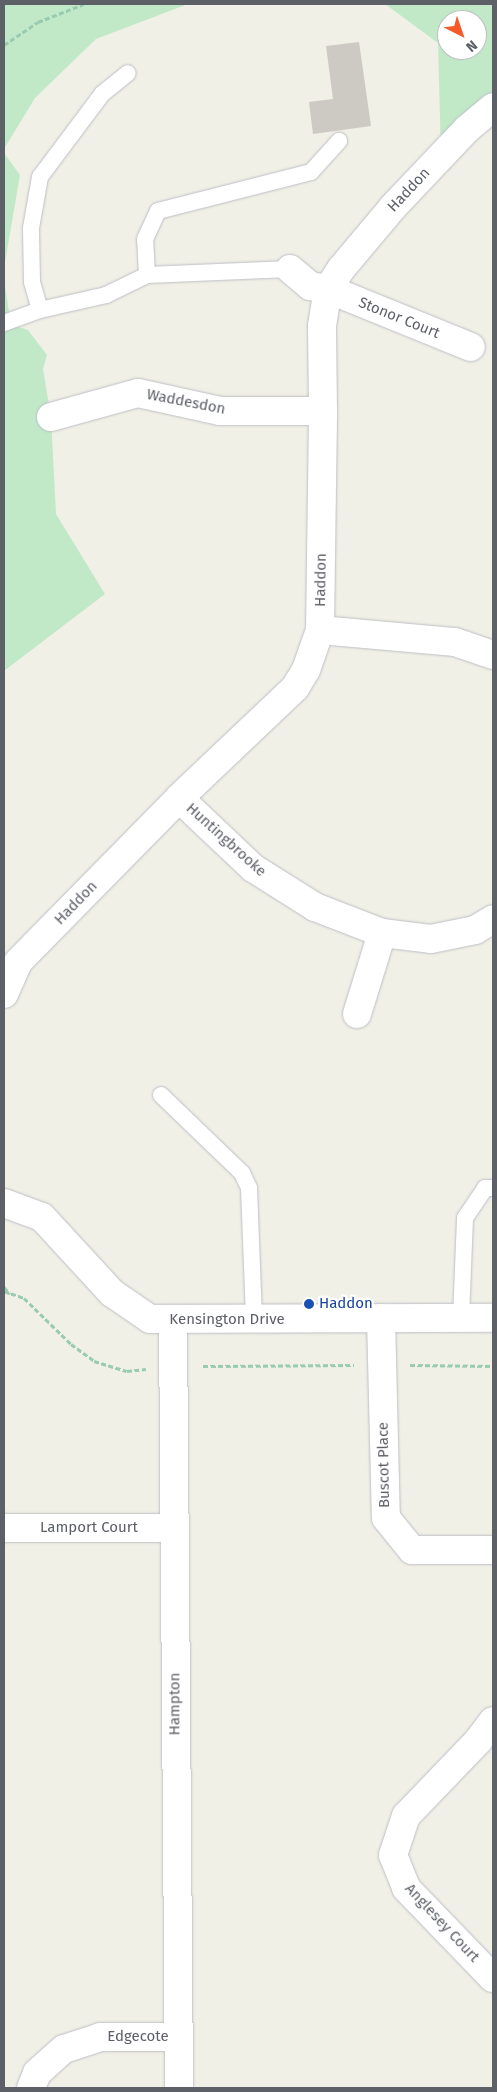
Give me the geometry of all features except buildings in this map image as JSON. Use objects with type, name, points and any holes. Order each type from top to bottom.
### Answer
[{"type":"street","name":"Haddon","points":[[4,994],[18,962],[180,798],[295,688],[306,670],[320,630],[323,411],[322,326],[328,288],[340,268],[393,207],[467,128],[493,107]]},
{"type":"street","name":"Stonor Court","points":[[290,269],[310,286],[328,288],[471,347]]},
{"type":"street","name":"Waddesdon","points":[[51,417],[138,393],[220,411],[323,411]]},
{"type":"street","points":[[320,630],[456,642],[493,655]]},
{"type":"street","name":"Huntingbrooke","points":[[180,798],[253,868],[315,907],[382,933],[431,939],[475,930],[493,919]]},
{"type":"street","points":[[357,1014],[382,933]]},
{"type":"street","name":"Kensington Drive","points":[[4,1203],[42,1217],[112,1292],[150,1319],[173,1321],[493,1318]]},
{"type":"street","name":"Buscot Place","points":[[381,1318],[386,1518],[412,1550],[493,1550]]},
{"type":"street","name":"Hampton","points":[[173,1321],[179,2088]]},
{"type":"street","name":"Lamport Court","points":[[4,1528],[174,1528]]},
{"type":"street","name":"Anglesey Court","points":[[493,1721],[478,1742],[406,1816],[393,1855],[406,1888],[493,1978]]},
{"type":"street","name":"Edgecote","points":[[31,2088],[37,2073],[64,2048],[100,2037],[178,2037]]},
{"type":"lane","points":[[40,310],[32,282],[31,228],[40,177],[102,94],[128,73]]},
{"type":"lane","points":[[147,275],[145,239],[158,211],[311,172],[339,140]]},
{"type":"lane","points":[[4,323],[40,310],[106,295],[147,275],[290,269]]},
{"type":"lane","points":[[160,1095],[242,1173],[249,1188],[254,1320]]},
{"type":"lane","points":[[461,1318],[465,1218],[485,1188],[493,1188]]},
{"type":"path","points":[[4,45],[38,22],[84,4]]},
{"type":"path","points":[[4,1287],[11,1294]]},
{"type":"path","points":[[4,1291],[24,1298],[71,1344],[94,1361],[127,1371],[172,1366],[382,1364],[493,1366]]},
{"type":"green space","points":[[4,4],[188,4],[96,39],[35,98],[4,149]]},
{"type":"green space","points":[[385,4],[493,4],[493,107],[441,156],[438,60],[487,60],[487,10],[437,10],[437,42]]},
{"type":"green space","points":[[4,153],[20,175],[4,268]]},
{"type":"green space","points":[[4,279],[9,312],[6,323],[28,330],[47,355],[43,369],[51,417],[56,514],[105,594],[4,671]]},
{"type":"place","name":"Haddon","points":[[309,1304]]}]
